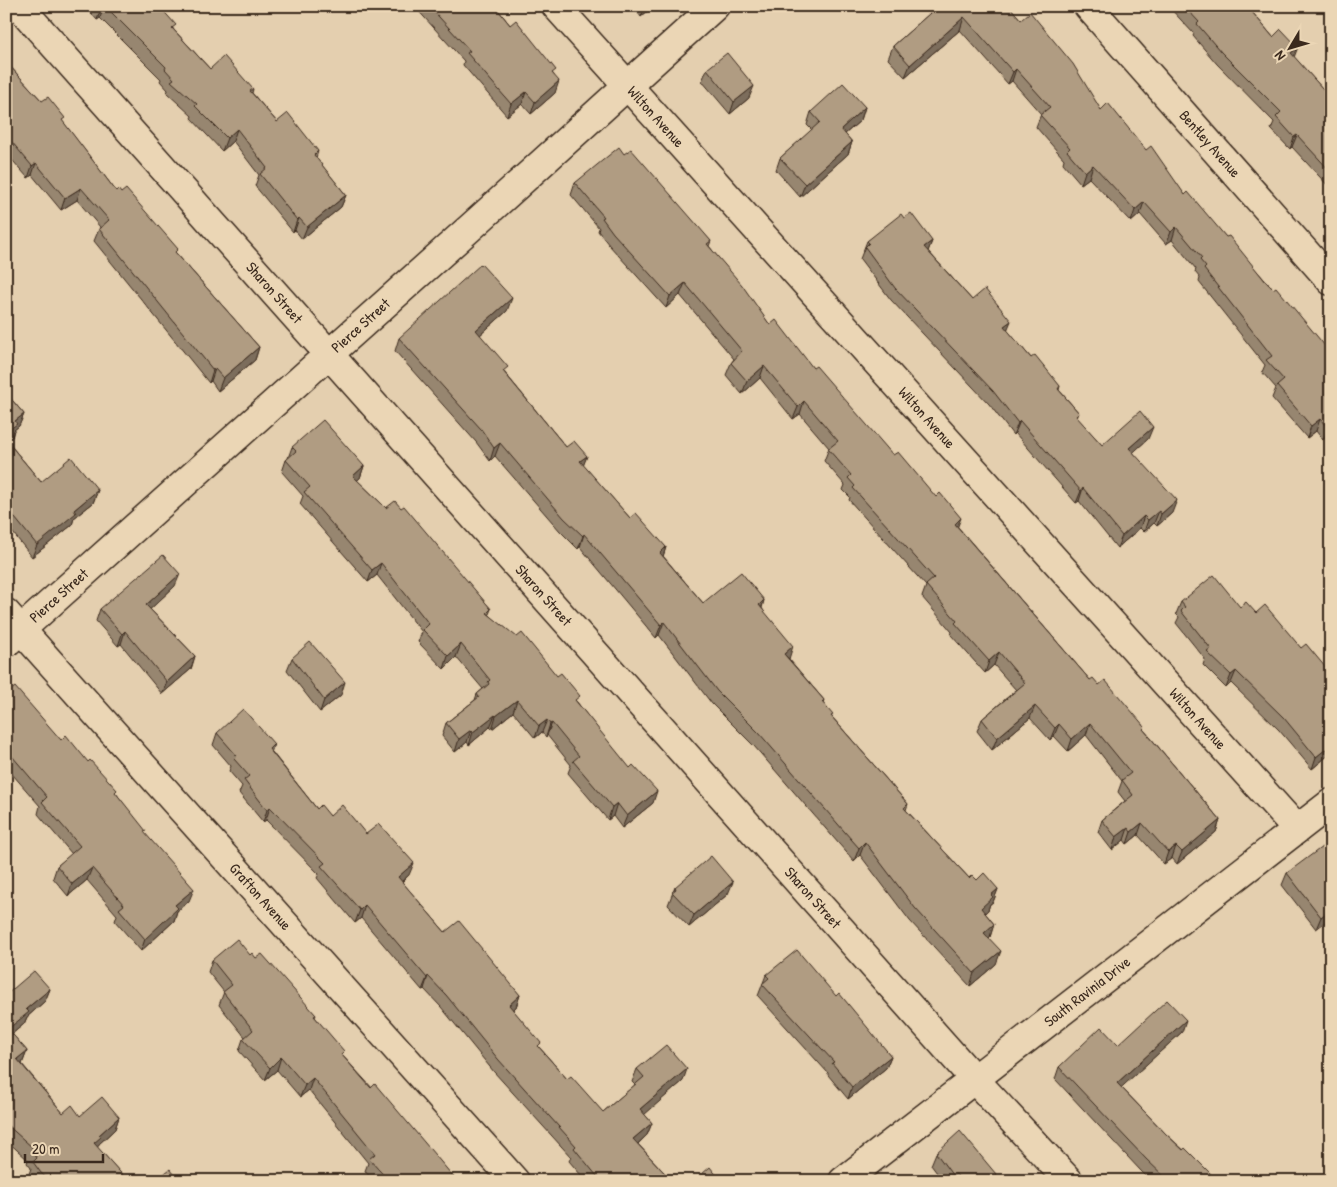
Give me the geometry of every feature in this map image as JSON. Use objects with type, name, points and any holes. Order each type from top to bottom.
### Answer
[{"type":"street","name":"Sharon Street","points":[[19,6],[975,1080],[1069,1181]]},
{"type":"street","name":"Wilton Avenue","points":[[556,6],[1296,829]]},
{"type":"street","name":"Pierce Street","points":[[11,629],[329,354],[715,6]]},
{"type":"street","name":"Bentley Avenue","points":[[1088,6],[1331,281]]},
{"type":"street","name":"Grafton Avenue","points":[[11,629],[515,1181]]},
{"type":"street","name":"South Ravinia Drive","points":[[843,1181],[1331,803]]},
{"type":"building","points":[[105,6],[159,6],[176,25],[172,28],[210,69],[224,56],[253,89],[250,91],[277,122],[288,113],[318,151],[314,155],[346,195],[307,227],[299,218],[297,220],[260,174],[267,168],[237,129],[227,138],[195,106],[197,104],[171,81],[174,79],[165,69],[166,67]]},
{"type":"building","points":[[429,6],[495,6],[510,25],[516,20],[556,70],[552,73],[559,81],[535,102],[526,92],[511,104],[467,53],[470,51]]},
{"type":"building","points":[[938,6],[1009,6],[1021,20],[1030,12],[1073,64],[1101,110],[1108,103],[1146,150],[1151,146],[1185,195],[1188,192],[1226,237],[1229,236],[1266,282],[1273,289],[1276,287],[1331,353],[1331,426],[1328,428],[1320,419],[1311,426],[1277,386],[1284,380],[1266,360],[1272,356],[1204,269],[1206,267],[1200,260],[1202,258],[1176,227],[1171,232],[1144,202],[1135,210],[1093,165],[1085,172],[1067,151],[1070,148],[1040,115],[1050,107],[1016,69],[1013,72],[964,17],[910,65],[893,46]]},
{"type":"building","points":[[1184,6],[1247,6],[1273,37],[1281,29],[1298,47],[1291,53],[1331,98],[1331,172],[1297,135],[1294,137],[1276,117],[1281,112],[1221,52],[1197,24],[1199,22]]},
{"type":"building","points":[[727,53],[754,86],[734,102],[707,69]]},
{"type":"building","points":[[6,62],[42,101],[48,97],[65,118],[62,120],[116,191],[118,189],[121,193],[126,189],[178,249],[175,252],[259,347],[223,378],[215,369],[213,370],[99,229],[109,220],[81,188],[65,198],[36,163],[32,166],[6,135]]},
{"type":"building","points":[[843,83],[865,107],[841,129],[852,142],[805,184],[780,158],[820,122],[811,112]]},
{"type":"building","points":[[619,147],[624,154],[631,149],[711,241],[707,244],[742,285],[770,325],[776,320],[813,368],[816,366],[893,455],[898,452],[936,497],[940,493],[961,518],[955,524],[1090,680],[1093,678],[1099,685],[1105,680],[1145,727],[1143,729],[1220,820],[1182,852],[1176,846],[1168,852],[1142,823],[1131,832],[1128,828],[1116,837],[1102,820],[1133,795],[1122,780],[1131,773],[1090,723],[1072,739],[1059,724],[1055,728],[1035,706],[997,738],[982,719],[1025,683],[999,652],[989,661],[955,623],[957,621],[926,585],[934,578],[853,488],[855,486],[848,478],[851,475],[828,449],[838,441],[804,401],[798,407],[764,366],[747,381],[731,363],[742,351],[685,283],[670,296],[613,233],[602,218],[604,217],[575,183]]},
{"type":"building","points":[[911,213],[932,241],[924,247],[972,300],[985,289],[1011,321],[1004,326],[1031,358],[1035,355],[1060,386],[1058,389],[1079,413],[1076,416],[1102,445],[1140,411],[1153,427],[1129,448],[1177,500],[1161,514],[1159,511],[1148,520],[1144,516],[1122,536],[1083,488],[1081,491],[1020,421],[1018,423],[993,391],[895,288],[865,247],[869,243],[867,241],[901,214],[904,218]]},
{"type":"building","points":[[481,264],[512,298],[476,330],[508,367],[503,371],[566,447],[574,441],[587,456],[580,461],[630,518],[636,513],[666,547],[660,553],[703,603],[741,572],[764,600],[759,605],[793,646],[784,654],[824,700],[822,702],[833,715],[831,716],[908,804],[904,808],[969,878],[972,875],[977,880],[984,873],[998,889],[991,895],[993,897],[981,908],[994,924],[984,933],[1001,951],[974,973],[915,908],[865,842],[859,848],[759,733],[717,691],[664,622],[661,625],[584,534],[583,536],[564,518],[500,443],[494,448],[481,429],[399,338]]},
{"type":"building","points":[[6,393],[24,414],[15,421],[17,424],[6,432]]},
{"type":"building","points":[[323,420],[364,466],[353,476],[386,508],[395,501],[401,508],[404,506],[491,609],[487,613],[517,637],[522,633],[557,676],[561,673],[580,696],[575,700],[630,768],[633,765],[657,791],[627,816],[617,803],[612,807],[573,761],[579,756],[552,723],[550,724],[547,720],[539,726],[517,700],[473,732],[471,730],[459,739],[446,723],[479,697],[477,694],[489,684],[490,680],[461,644],[448,656],[423,630],[429,624],[381,563],[372,570],[304,492],[310,487],[286,460],[296,451],[292,447]]},
{"type":"building","points":[[6,440],[41,482],[71,457],[98,490],[74,510],[76,513],[37,545],[6,507]]},
{"type":"building","points":[[163,555],[180,574],[146,605],[195,656],[167,682],[125,631],[122,634],[100,609]]},
{"type":"building","points":[[1214,575],[1240,607],[1246,602],[1256,613],[1265,605],[1301,648],[1306,644],[1331,674],[1331,745],[1316,757],[1284,718],[1236,671],[1231,675],[1207,652],[1211,649],[1181,611],[1185,607],[1181,602]]},
{"type":"building","points":[[310,642],[345,682],[324,700],[292,658]]},
{"type":"building","points":[[15,687],[61,740],[66,735],[88,762],[90,760],[117,790],[115,792],[146,831],[144,832],[194,889],[175,905],[178,908],[145,939],[119,909],[124,905],[92,868],[72,884],[57,866],[80,846],[42,802],[47,797],[6,749],[6,694]]},
{"type":"building","points":[[243,709],[274,744],[269,749],[317,809],[321,805],[330,816],[342,805],[366,834],[379,824],[414,863],[398,877],[445,932],[459,921],[520,995],[509,1005],[541,1043],[538,1046],[567,1079],[571,1076],[603,1112],[644,1077],[637,1069],[666,1045],[687,1069],[640,1109],[652,1123],[633,1139],[672,1181],[601,1181],[574,1148],[576,1146],[498,1059],[446,995],[428,976],[427,978],[365,905],[360,910],[321,866],[325,863],[270,807],[267,810],[244,780],[249,776],[234,759],[237,756],[217,733]]},
{"type":"building","points":[[1326,844],[1331,849],[1331,909],[1321,917],[1287,873]]},
{"type":"building","points":[[711,856],[733,882],[694,915],[672,892],[676,889],[675,887]]},
{"type":"building","points":[[237,939],[250,955],[252,953],[256,958],[262,954],[316,1015],[314,1016],[344,1051],[341,1054],[371,1088],[375,1084],[457,1181],[389,1181],[369,1159],[375,1154],[313,1078],[305,1085],[281,1057],[270,1068],[243,1039],[253,1030],[223,992],[232,985],[212,960]]},
{"type":"building","points":[[797,950],[836,996],[839,993],[891,1056],[852,1087],[832,1063],[834,1062],[762,984],[769,978],[766,975]]},
{"type":"building","points":[[34,971],[50,989],[26,1009],[29,1012],[8,1029],[27,1051],[17,1059],[63,1113],[72,1105],[80,1116],[102,1097],[119,1117],[99,1135],[101,1137],[94,1143],[128,1181],[50,1181],[33,1162],[37,1158],[31,1150],[33,1148],[6,1124],[6,995]]},
{"type":"building","points":[[1167,1000],[1186,1020],[1117,1083],[1166,1134],[1183,1150],[1185,1148],[1218,1181],[1169,1181],[1059,1067],[1101,1027],[1118,1045]]},
{"type":"building","points":[[960,1131],[1001,1180],[1003,1178],[1006,1181],[968,1181],[967,1179],[962,1181],[956,1174],[953,1176],[936,1153]]},
{"type":"building","points":[[710,1167],[721,1181],[694,1181]]},
{"type":"building","points":[[170,1169],[180,1181],[155,1181]]}]
